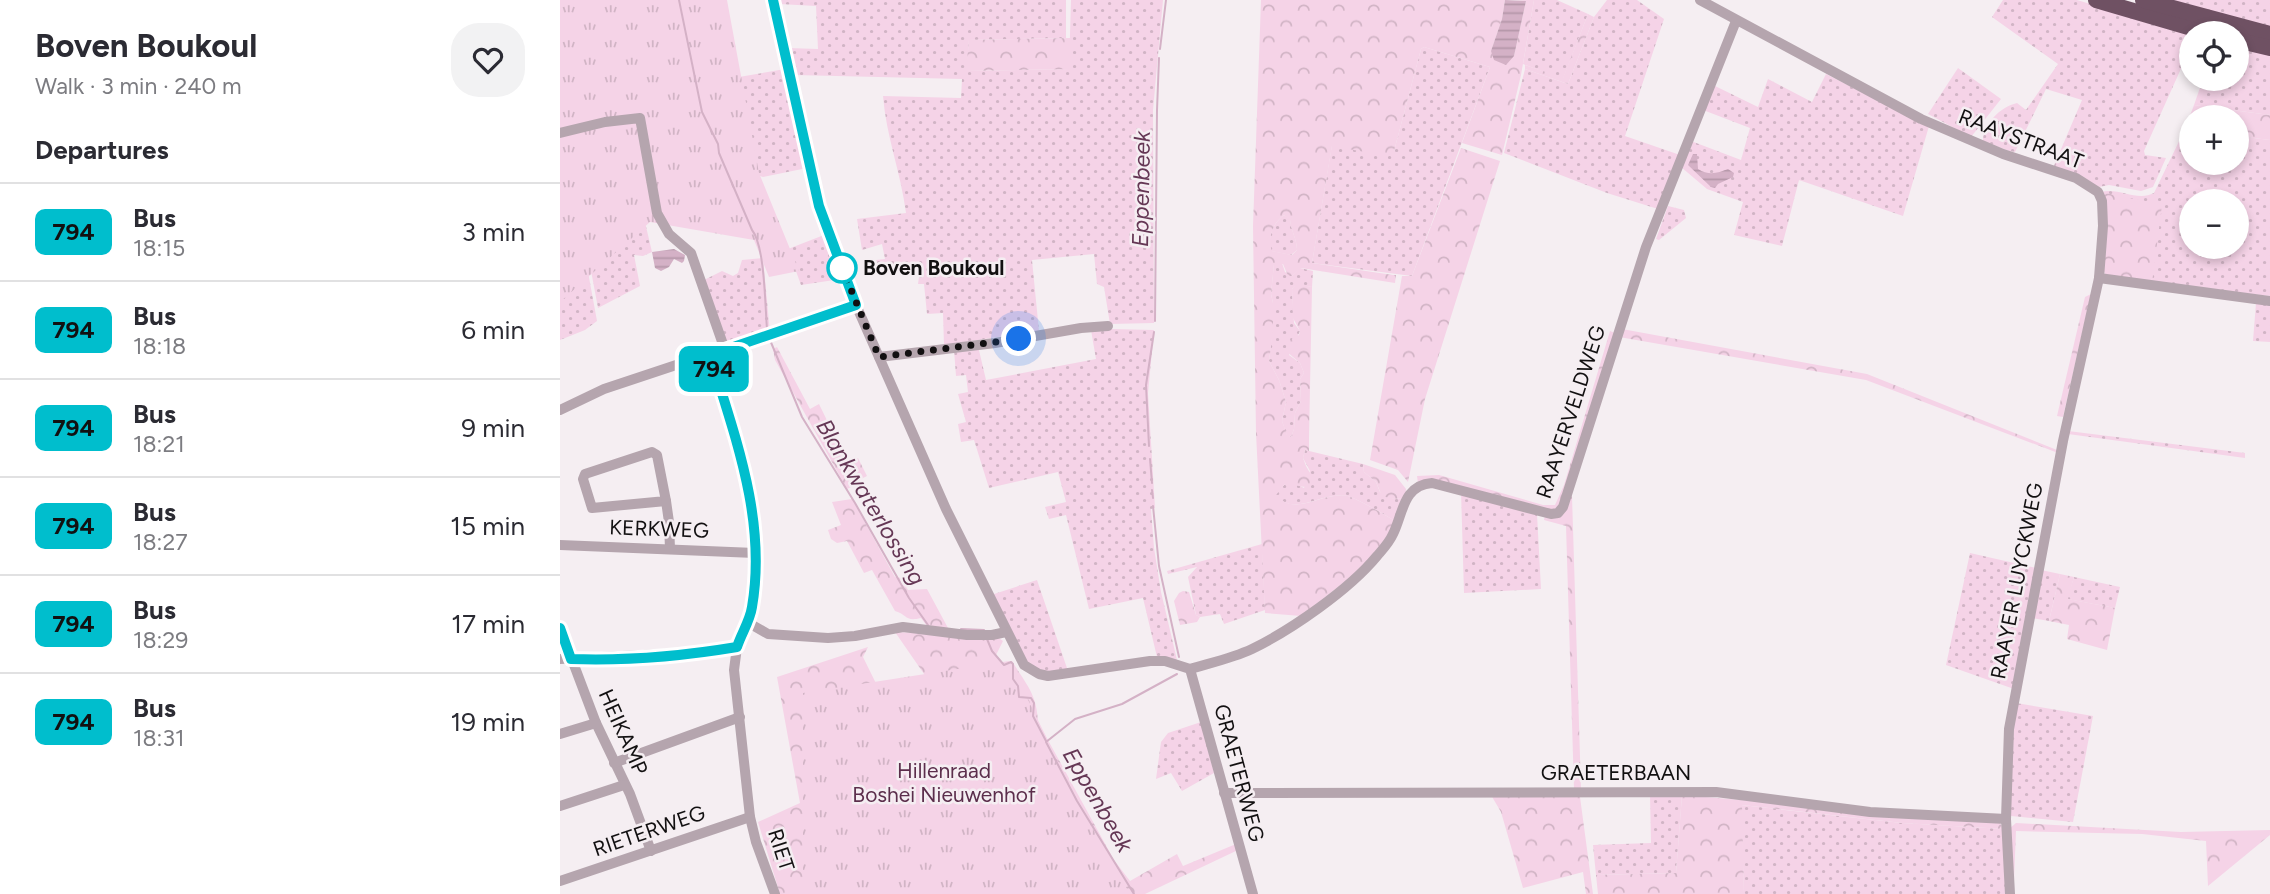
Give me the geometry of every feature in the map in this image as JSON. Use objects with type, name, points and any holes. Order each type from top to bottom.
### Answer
[{"type":"highway","points":[[2096,0],[2179,24]]},
{"type":"highway","points":[[2143,0],[2270,34]]},
{"type":"highway","points":[[2249,43],[2270,48]]},
{"type":"street","points":[[773,0],[819,206],[856,305],[946,509],[1024,665],[1038,674],[1066,674],[1150,661],[1165,661],[1187,667]]},
{"type":"street","name":"RAAYSTRAAT","points":[[1700,0],[1945,131],[2076,178],[2098,192],[2102,201],[2103,226],[2099,278]]},
{"type":"street","name":"RAAYERVELDWEG","points":[[1187,667],[1250,650],[1288,628],[1353,581],[1389,542],[1409,494],[1423,483],[1432,482],[1551,514],[1558,513],[1563,507],[1646,247],[1736,21]]},
{"type":"street","points":[[560,133],[606,122],[640,118],[657,213],[669,234],[691,253],[725,350]]},
{"type":"street","points":[[2099,278],[2270,301]]},
{"type":"street","name":"RAAYER LUYCKWEG","points":[[2010,894],[2006,819],[2009,729],[2066,428],[2099,278]]},
{"type":"street","points":[[560,410],[604,389],[856,305]]},
{"type":"street","points":[[879,357],[1108,326]]},
{"type":"street","name":"RIET","points":[[710,355],[747,481],[755,553],[752,607],[737,647],[734,670],[750,817],[775,894]]},
{"type":"street","points":[[666,500],[592,508],[584,476],[627,459],[654,453],[666,500],[670,549]]},
{"type":"street","name":"KERKWEG","points":[[560,545],[755,553]]},
{"type":"street","points":[[747,622],[768,634],[828,638],[903,627],[967,635],[1006,632]]},
{"type":"street","name":"HEIKAMP","points":[[560,628],[566,659],[651,851]]},
{"type":"street","points":[[566,659],[609,659],[737,647]]},
{"type":"street","name":"GRAETERWEG","points":[[1187,667],[1253,894]]},
{"type":"street","points":[[614,763],[740,717]]},
{"type":"street","points":[[560,734],[596,723]]},
{"type":"street","points":[[560,806],[624,785]]},
{"type":"street","name":"GRAETERBAAN","points":[[1224,793],[1716,792],[1870,813],[2006,819]]},
{"type":"street","name":"RIETERWEG","points":[[560,881],[750,817]]},
{"type":"green space","points":[[560,0],[727,0],[759,173],[799,271],[769,277],[754,240],[650,222],[560,302]]},
{"type":"green space","points":[[778,0],[1066,0],[1066,38],[969,40],[967,71],[1069,69],[1071,0],[1163,0],[1153,110],[1154,323],[1110,324],[1104,287],[1097,284],[1094,254],[1032,260],[1039,331],[944,345],[943,313],[927,314],[924,284],[918,284],[921,262],[879,269],[876,260],[885,259],[882,244],[862,250],[857,219],[906,213],[883,96],[961,98],[962,79],[794,75],[788,48],[818,49],[816,6],[779,4]]},
{"type":"green space","points":[[1261,0],[1505,0],[1502,19],[1491,51],[1514,56],[1526,1],[1515,0],[1534,0],[1521,75],[1502,155],[1462,143],[1490,67],[1424,47],[1421,49],[1394,151],[1381,155],[1332,146],[1312,263],[1396,275],[1395,283],[1301,268],[1288,276],[1283,264],[1274,264],[1271,294],[1273,331],[1269,361],[1286,402],[1282,421],[1287,435],[1291,437],[1295,413],[1301,401],[1300,379],[1304,373],[1300,363],[1286,351],[1287,341],[1299,335],[1300,331],[1293,318],[1292,289],[1297,284],[1312,287],[1309,451],[1305,450],[1303,458],[1314,480],[1308,487],[1285,484],[1276,495],[1292,504],[1339,495],[1348,496],[1396,522],[1374,559],[1301,616],[1265,613],[1256,433],[1253,226]],"holes":[[[1284,215],[1290,220],[1297,250],[1292,255],[1272,251],[1270,241],[1274,226]]]},
{"type":"green space","points":[[1534,0],[1557,0],[1588,14],[1563,79],[1523,64]]},
{"type":"green space","points":[[1607,0],[1637,0],[1664,19],[1625,136],[1680,155],[1658,209],[1607,193],[1504,153],[1525,69],[1568,84],[1594,17]]},
{"type":"green space","points":[[2003,0],[2077,0],[2179,30],[2179,73],[2144,151],[2145,155],[2166,158],[2153,187],[2141,191],[2109,185],[2099,187],[2053,168],[2082,100],[2046,89],[2015,152],[1983,141],[1986,128],[1999,112],[2017,103],[2026,110],[2058,64],[1992,17]]},
{"type":"green space","points":[[2169,0],[2270,0],[2270,30],[2249,24],[2249,21],[2240,21]]},
{"type":"green space","points":[[1588,14],[1594,17],[1568,84],[1525,69],[1525,65],[1563,78]]},
{"type":"green space","points":[[1070,38],[1070,69],[966,71],[969,40]]},
{"type":"green space","points":[[1424,47],[1490,67],[1412,276],[1312,263],[1332,145],[1394,151],[1421,49]]},
{"type":"green space","points":[[2249,48],[2270,53],[2270,115],[2249,112],[2249,105],[2194,105],[2199,91],[2249,91]]},
{"type":"green space","points":[[1958,68],[2001,99],[1971,137],[1928,114]]},
{"type":"green space","points":[[785,69],[807,168],[763,177],[757,175],[739,77]]},
{"type":"green space","points":[[1826,74],[1929,126],[1903,216],[1799,180],[1782,246],[1734,235],[1743,202],[1707,189],[1681,167],[1691,141],[1741,160],[1750,128],[1703,110],[1713,85],[1758,107],[1768,79],[1812,102]]},
{"type":"green space","points":[[2249,112],[2270,115],[2270,140],[2249,137]]},
{"type":"green space","points":[[560,137],[640,201],[652,252],[643,256],[634,255],[640,286],[598,308],[580,212],[577,212],[597,321],[585,330],[560,340]]},
{"type":"green space","points":[[2249,137],[2270,140],[2270,296],[2152,283],[2101,192],[2148,195],[2154,193],[2179,141],[2179,175],[2249,175]]},
{"type":"green space","points":[[1461,148],[1500,161],[1425,399],[1408,482],[1398,470],[1370,460],[1402,276],[1412,276]]},
{"type":"green space","points":[[2101,192],[2162,205],[2152,283],[2105,274],[2102,266]]},
{"type":"green space","points":[[1668,206],[1684,210],[1686,218],[1659,240],[1656,239]]},
{"type":"green space","points":[[1284,215],[1290,219],[1297,246],[1297,250],[1291,255],[1271,251],[1270,246],[1272,231]]},
{"type":"green space","points":[[824,235],[841,279],[801,285],[788,249]]},
{"type":"green space","points":[[763,258],[770,333],[726,344],[704,280],[722,271],[733,276],[738,273],[742,260]]},
{"type":"green space","points":[[1274,263],[1282,263],[1285,272],[1292,276],[1300,268],[1313,271],[1312,287],[1297,285],[1292,289],[1294,323],[1300,331],[1289,355],[1300,363],[1304,373],[1300,379],[1301,401],[1295,413],[1291,437],[1287,436],[1282,421],[1286,402],[1269,361],[1273,325],[1271,294]]},
{"type":"green space","points":[[2091,294],[2063,417],[2057,416],[2085,297]]},
{"type":"green space","points":[[2256,303],[2270,304],[2270,342],[2253,341]]},
{"type":"green space","points":[[1622,329],[1867,374],[2057,450],[2058,453],[1866,380],[1619,337]]},
{"type":"green space","points":[[1091,330],[1154,330],[1148,393],[1155,508],[1151,509],[1161,592],[1177,660],[1157,657],[1143,598],[1089,609],[1066,515],[1049,519],[1045,507],[1066,502],[1058,472],[989,488],[974,440],[961,442],[958,424],[966,422],[958,394],[968,392],[966,375],[956,376],[954,350],[978,346],[986,380],[1096,359]]},
{"type":"green space","points":[[1610,331],[1615,333],[1570,486],[1555,511],[1418,483],[1417,476],[1439,475],[1543,505],[1555,505],[1564,485]]},
{"type":"green space","points":[[777,347],[810,409],[819,404],[840,447],[838,448],[845,464],[858,458],[867,476],[861,479],[862,482],[847,489],[775,360],[773,349]]},
{"type":"green space","points":[[2068,431],[2245,453],[2245,458],[2068,434]]},
{"type":"green space","points":[[1305,450],[1363,464],[1364,472],[1376,482],[1380,492],[1394,499],[1405,498],[1396,522],[1348,496],[1338,495],[1291,504],[1275,495],[1285,484],[1294,483],[1304,488],[1310,471],[1303,458]]},
{"type":"green space","points":[[1363,464],[1395,475],[1406,489],[1405,498],[1382,496],[1376,482],[1364,472]]},
{"type":"green space","points":[[1461,491],[1537,514],[1541,589],[1464,593]]},
{"type":"green space","points":[[1572,496],[1581,789],[1574,789],[1566,526],[1544,520],[1545,515]]},
{"type":"green space","points":[[852,499],[895,577],[901,578],[908,590],[927,589],[948,628],[927,626],[921,618],[909,619],[895,611],[872,570],[864,573],[847,541],[837,543],[831,539],[828,530],[841,525],[832,502]]},
{"type":"green space","points":[[1262,544],[1265,610],[1224,624],[1220,614],[1200,617],[1196,615],[1188,577],[1197,567],[1168,574],[1167,571]]},
{"type":"green space","points":[[1970,553],[2036,568],[2014,689],[1946,665]]},
{"type":"green space","points":[[2041,570],[2060,574],[2049,621],[2032,618]]},
{"type":"green space","points":[[2060,574],[2074,577],[2068,599],[2115,608],[2107,650],[2067,639],[2069,625],[2049,621]]},
{"type":"green space","points":[[2074,577],[2120,587],[2115,608],[2067,599]]},
{"type":"green space","points":[[1037,580],[1068,671],[1048,673],[1027,664],[991,595]]},
{"type":"green space","points":[[1183,591],[1189,592],[1196,615],[1200,617],[1197,622],[1180,625],[1174,601]]},
{"type":"green space","points":[[895,632],[996,636],[1003,641],[996,655],[1004,665],[1012,661],[1026,683],[1033,696],[1038,722],[1114,860],[1130,881],[1177,854],[1183,866],[1236,844],[1238,850],[1145,894],[1076,894]]},
{"type":"green space","points":[[868,647],[863,657],[927,787],[961,894],[780,894],[758,822],[800,803],[777,677]]},
{"type":"green space","name":"Hillenraad Boshei Nieuwenhof","points":[[1009,661],[1082,810],[1130,894],[803,894],[803,693]]},
{"type":"green space","points":[[2016,703],[2093,716],[2073,822],[2011,816],[2011,756]]},
{"type":"green space","points":[[1201,722],[1214,773],[1182,791],[1171,773],[1156,779],[1161,742],[1168,733]]},
{"type":"green space","points":[[1491,795],[1580,797],[1593,894],[1586,894],[1583,872],[1523,888],[1501,812]]},
{"type":"green space","points":[[1650,795],[1682,795],[1676,873],[1596,875],[1593,845],[1651,843]]},
{"type":"green space","points":[[1682,795],[1999,822],[2004,829],[1902,823],[1742,805],[1744,894],[1598,894],[1596,875],[1676,873]]},
{"type":"green space","points":[[1741,805],[1902,823],[2004,829],[2006,894],[1744,894]]},
{"type":"green space","points":[[2016,823],[2181,832],[2270,830],[2270,835],[2208,886],[2206,841],[2142,834],[2016,831],[2014,880],[2010,828]]},
{"type":"shaded area","points":[[1505,0],[1526,1],[1514,56],[1506,65],[1494,60],[1491,51],[1502,19]]},
{"type":"shaded area","points":[[1693,154],[1697,154],[1698,169],[1717,173],[1728,169],[1734,173],[1733,177],[1715,188],[1711,187],[1688,165]]},
{"type":"shaded area","points":[[674,249],[685,255],[682,263],[674,259],[669,267],[661,271],[655,268],[652,252]]},
{"type":"waterway","name":"Blankwaterlossing","points":[[679,0],[702,112],[718,144],[719,153],[760,249],[767,329]]},
{"type":"waterway","name":"Eppenbeek","points":[[1160,49],[1166,0]]},
{"type":"waterway","name":"Eppenbeek","points":[[1155,321],[1159,58]]},
{"type":"waterway","name":"Eppenbeek","points":[[1149,446],[1146,385],[1154,332]]},
{"type":"waterway","name":"Blankwaterlossing","points":[[770,340],[802,417],[909,598],[928,625]]},
{"type":"waterway","name":"Eppenbeek","points":[[1150,459],[1152,483]]},
{"type":"waterway","name":"Eppenbeek","points":[[1152,490],[1153,498]]},
{"type":"waterway","name":"Eppenbeek","points":[[1153,506],[1159,566],[1179,657]]},
{"type":"waterway","name":"Blankwaterlossing","points":[[961,629],[984,630]]},
{"type":"waterway","name":"Blankwaterlossing","points":[[987,639],[992,651],[1004,665],[1011,662],[1013,664],[1013,679],[1018,686],[1019,697],[1031,698],[1034,703],[1033,716],[1046,741]]},
{"type":"waterway","name":"Eppenbeek","points":[[1134,894],[1077,801],[1046,742],[1075,719],[1122,704],[1177,674]]},
{"type":"bus line","name":"794","points":[[560,628],[571,659],[609,659],[737,647],[752,607],[754,525],[741,455],[710,355],[856,305],[819,206],[773,0]]},
{"type":"place","name":"Boven Boukoul","points":[[842,268]]},
{"type":"route","points":[[842,268],[879,357],[1019,339]]}]
